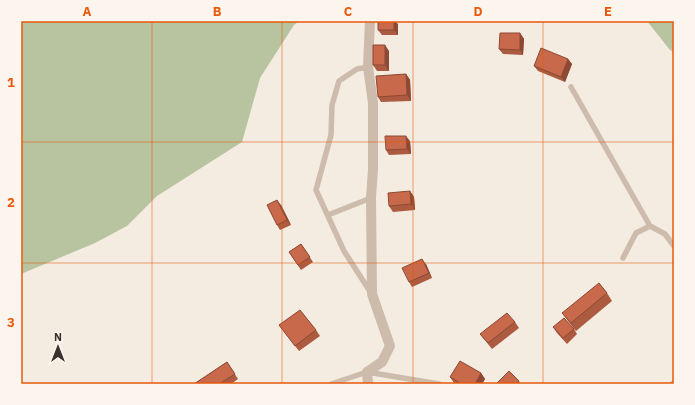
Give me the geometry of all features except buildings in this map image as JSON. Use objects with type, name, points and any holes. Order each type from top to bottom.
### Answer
[{"type":"street","points":[[368,384],[367,372],[382,362],[390,346],[372,294],[371,198],[374,169],[373,103],[368,67],[370,21]]},
{"type":"lane","points":[[368,67],[357,69],[339,82],[332,105],[331,135],[316,190],[344,251],[372,294]]},
{"type":"lane","points":[[571,87],[650,226],[665,234],[674,246]]},
{"type":"lane","points":[[328,215],[371,198]]},
{"type":"lane","points":[[623,258],[636,233],[650,226]]},
{"type":"lane","points":[[331,384],[367,372],[439,384]]},
{"type":"green space","points":[[21,21],[299,21],[294,25],[260,78],[242,142],[157,196],[127,226],[95,243],[21,274]]},
{"type":"green space","points":[[647,21],[674,21],[674,52],[670,50]]}]
